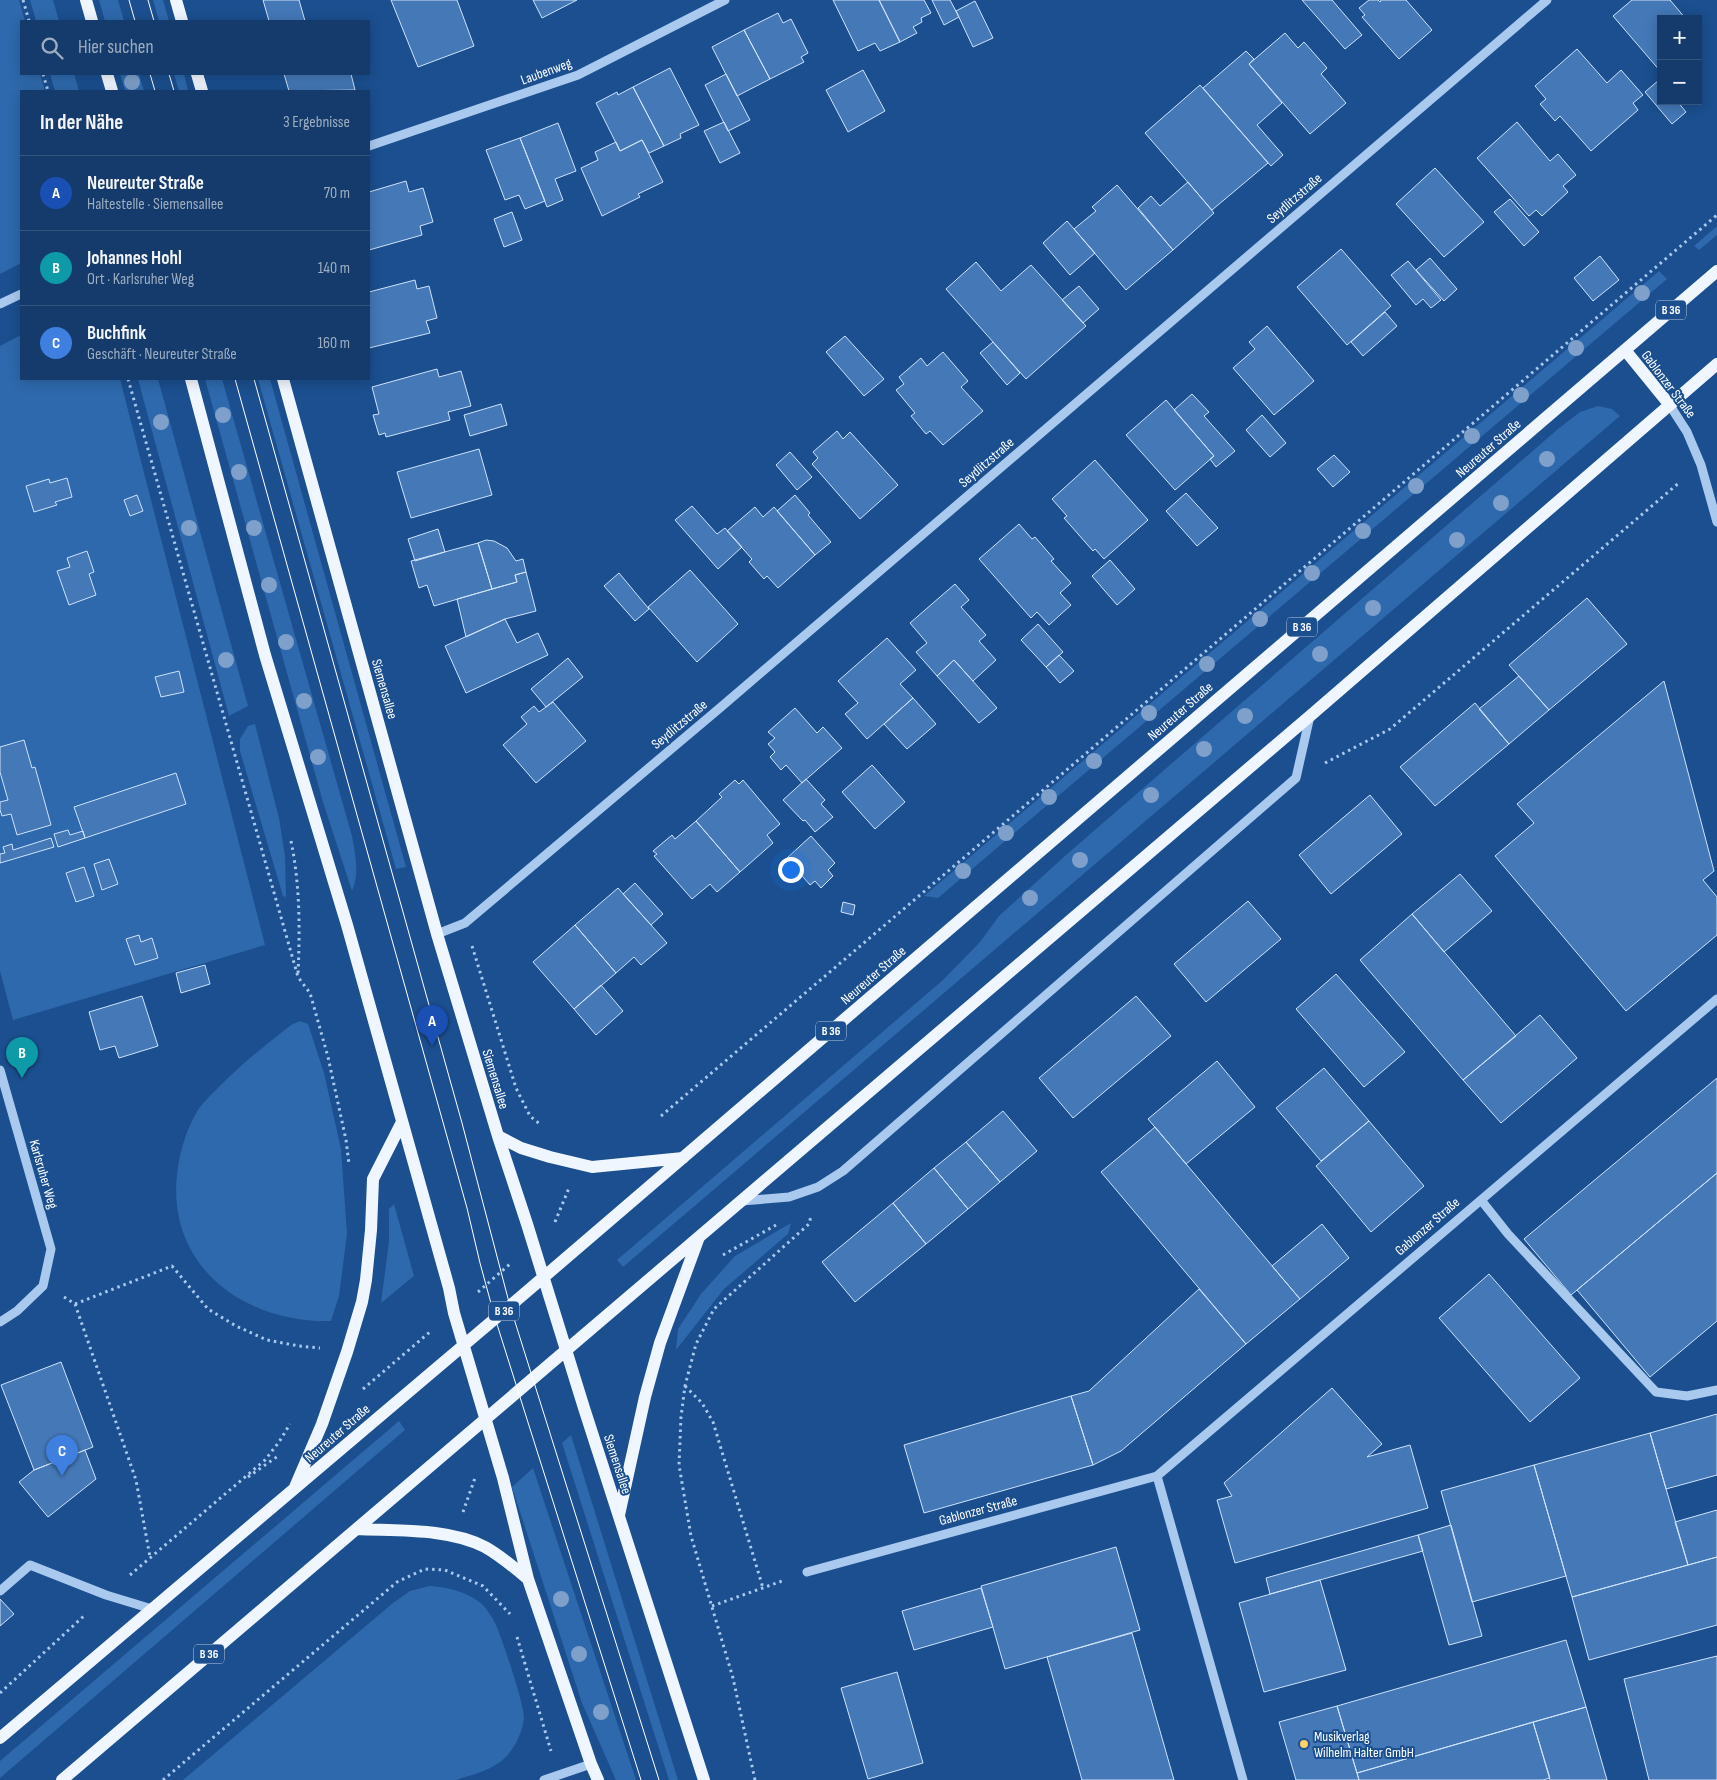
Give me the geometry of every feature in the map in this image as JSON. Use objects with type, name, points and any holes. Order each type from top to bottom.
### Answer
[{"type":"main road","points":[[86,0],[92,20]]},
{"type":"main road","points":[[176,0],[182,20]]},
{"type":"main road","points":[[107,75],[112,90]]},
{"type":"main road","points":[[197,75],[202,90]]},
{"type":"main road","name":"Neureuter Straße","points":[[0,1738],[683,1158],[1717,271]]},
{"type":"main road","name":"Gablonzer Straße","points":[[1625,350],[1669,404]]},
{"type":"main road","points":[[485,1420],[739,1201],[1310,716],[1717,364]]},
{"type":"main road","points":[[190,380],[265,654],[346,925],[454,1314],[503,1478],[528,1579],[598,1780]]},
{"type":"main road","name":"Siemensallee","points":[[283,380],[437,934],[498,1136],[704,1780]]},
{"type":"main road","points":[[294,1490],[322,1424],[355,1325],[366,1280],[372,1230],[373,1179],[402,1122]]},
{"type":"main road","points":[[498,1136],[522,1148],[592,1167],[683,1158]]},
{"type":"main road","points":[[619,1515],[645,1397],[660,1343],[700,1235]]},
{"type":"main road","name":"B 36","points":[[62,1780],[485,1420]]},
{"type":"main road","points":[[357,1528],[455,1536],[485,1547],[528,1579]]},
{"type":"street","name":"Laubenweg","points":[[370,146],[578,75],[724,0]]},
{"type":"street","name":"Seydlitzstraße","points":[[437,934],[465,922],[744,688],[1547,0]]},
{"type":"street","points":[[0,304],[20,294]]},
{"type":"street","name":"Gablonzer Straße","points":[[1669,404],[1687,432],[1701,465],[1717,522]]},
{"type":"street","points":[[739,1201],[789,1197],[818,1187],[843,1171],[1296,778],[1310,716]]},
{"type":"street","name":"Gablonzer Straße","points":[[807,1572],[1157,1476],[1717,999]]},
{"type":"street","name":"Karlsruher Weg","points":[[0,1070],[51,1249],[43,1286]]},
{"type":"street","points":[[1481,1200],[1508,1234],[1656,1392],[1687,1396],[1717,1390]]},
{"type":"street","points":[[0,1322],[17,1312],[43,1286]]},
{"type":"street","points":[[1157,1476],[1243,1780]]},
{"type":"street","points":[[0,1591],[30,1565],[106,1595],[152,1609]]},
{"type":"street","points":[[544,1780],[591,1764]]},
{"type":"path","points":[[23,0],[28,20]]},
{"type":"path","points":[[43,75],[48,90]]},
{"type":"path","points":[[661,1116],[1717,215]]},
{"type":"path","points":[[128,380],[298,977],[310,993],[328,1057],[346,1140],[349,1168]]},
{"type":"path","points":[[1296,778],[1390,730],[1701,465]]},
{"type":"path","points":[[296,866],[300,927],[298,977]]},
{"type":"path","points":[[465,922],[516,1088],[530,1116],[545,1128]]},
{"type":"path","points":[[358,1394],[552,1229],[569,1190]]},
{"type":"path","points":[[754,1780],[733,1678],[691,1536],[679,1465],[681,1417],[685,1386],[696,1344],[714,1309],[809,1224],[813,1210]]},
{"type":"path","points":[[75,1304],[172,1266],[208,1309],[236,1326],[267,1340],[299,1346],[329,1348]]},
{"type":"path","points":[[43,1286],[75,1304],[136,1480],[150,1558]]},
{"type":"path","points":[[685,1386],[702,1403],[713,1422],[764,1588]]},
{"type":"path","points":[[0,1694],[106,1595],[265,1460],[295,1416]]},
{"type":"path","points":[[231,1489],[284,1451]]},
{"type":"path","points":[[163,1780],[396,1582],[425,1570],[445,1570],[483,1586],[510,1614]]},
{"type":"path","points":[[712,1606],[807,1572]]},
{"type":"path","points":[[515,1633],[559,1775]]},
{"type":"shaded area","points":[[0,0],[19,0],[25,20],[20,20],[20,75],[40,75],[45,90],[20,90],[20,264],[0,274]]},
{"type":"shaded area","points":[[30,0],[53,0],[59,20],[36,20]]},
{"type":"shaded area","points":[[99,0],[118,0],[124,20],[105,20]]},
{"type":"shaded area","points":[[153,0],[163,0],[169,20],[159,20]]},
{"type":"shaded area","points":[[50,75],[74,75],[79,90],[55,90]]},
{"type":"shaded area","points":[[120,75],[139,75],[144,90],[125,90]]},
{"type":"shaded area","points":[[174,75],[184,75],[188,90],[179,90]]},
{"type":"shaded area","points":[[1717,226],[1717,235],[1699,250],[1694,246]]},
{"type":"shaded area","points":[[1659,271],[1667,279],[938,898],[924,896]]},
{"type":"shaded area","points":[[20,336],[20,380],[120,380],[265,945],[13,1020],[0,971],[0,346]]},
{"type":"shaded area","points":[[138,380],[158,380],[248,706],[229,716]]},
{"type":"shaded area","points":[[205,380],[222,380],[352,836],[356,877],[352,891],[323,802]]},
{"type":"shaded area","points":[[258,380],[270,380],[406,867],[396,869]]},
{"type":"shaded area","points":[[1598,406],[1612,409],[1620,416],[623,1267],[617,1260],[943,980],[980,942],[999,916],[1066,855],[1558,429],[1580,412]]},
{"type":"shaded area","points":[[255,724],[279,818],[285,856],[286,897],[283,896],[240,751],[240,739],[248,726]]},
{"type":"shaded area","points":[[300,1021],[308,1024],[324,1073],[341,1149],[347,1234],[339,1296],[331,1321],[298,1319],[267,1311],[239,1298],[215,1281],[196,1258],[183,1232],[177,1201],[178,1167],[181,1152],[188,1130],[198,1110],[245,1063],[291,1025]]},
{"type":"shaded area","points":[[394,1204],[414,1276],[381,1303],[389,1241],[389,1209]]},
{"type":"shaded area","points":[[791,1223],[788,1234],[724,1289],[676,1350],[678,1329],[701,1294],[735,1256]]},
{"type":"shaded area","points":[[399,1421],[405,1430],[0,1778],[0,1761]]},
{"type":"shaded area","points":[[571,1435],[678,1780],[669,1780],[562,1443]]},
{"type":"shaded area","points":[[533,1468],[636,1780],[616,1780],[582,1703],[512,1487]]},
{"type":"shaded area","points":[[429,1586],[457,1591],[470,1596],[482,1604],[488,1611],[498,1630],[517,1686],[524,1718],[516,1743],[502,1761],[483,1771],[456,1780],[183,1780],[393,1603],[410,1591]]},
{"type":"building","points":[[263,0],[299,0],[305,20],[269,20]]},
{"type":"building","points":[[391,0],[457,0],[474,46],[418,67]]},
{"type":"building","points":[[533,0],[577,0],[542,18]]},
{"type":"building","points":[[833,0],[879,0],[900,42],[880,51],[875,43],[858,51]]},
{"type":"building","points":[[879,0],[924,0],[931,13],[921,18],[922,22],[913,27],[917,33],[900,42]]},
{"type":"building","points":[[932,0],[950,0],[959,17],[944,25]]},
{"type":"building","points":[[1302,0],[1332,0],[1362,35],[1345,49]]},
{"type":"building","points":[[1369,0],[1378,0],[1380,2],[1381,0],[1406,0],[1432,30],[1399,59],[1362,17],[1365,15],[1359,8]]},
{"type":"building","points":[[1632,0],[1670,0],[1683,15],[1657,15],[1657,67],[1613,16]]},
{"type":"building","points":[[975,1],[993,38],[973,47],[956,11]]},
{"type":"building","points":[[778,13],[783,23],[791,19],[808,53],[801,57],[804,62],[770,79],[744,30]]},
{"type":"building","points":[[744,30],[770,79],[737,96],[712,47]]},
{"type":"building","points":[[1285,33],[1298,48],[1304,42],[1327,68],[1321,74],[1346,103],[1310,134],[1249,64]]},
{"type":"building","points":[[1577,49],[1607,83],[1621,70],[1643,95],[1633,103],[1638,110],[1591,151],[1560,116],[1555,121],[1540,104],[1546,99],[1535,86]]},
{"type":"building","points":[[1246,51],[1254,59],[1249,64],[1282,103],[1257,125],[1283,155],[1271,166],[1203,88]]},
{"type":"building","points":[[670,68],[699,125],[680,134],[681,138],[664,146],[633,87]]},
{"type":"building","points":[[863,70],[885,111],[848,132],[826,90]]},
{"type":"building","points":[[726,74],[750,120],[728,131],[705,85]]},
{"type":"building","points":[[284,75],[351,75],[355,90],[289,90]]},
{"type":"building","points":[[1657,82],[1657,105],[1680,105],[1686,112],[1672,124],[1645,92]]},
{"type":"building","points":[[1200,85],[1268,163],[1212,210],[1145,133]]},
{"type":"building","points":[[633,87],[664,146],[649,153],[642,140],[620,151],[596,103],[617,92],[618,95]]},
{"type":"building","points":[[724,122],[740,153],[720,163],[704,131]]},
{"type":"building","points":[[1517,122],[1550,161],[1558,154],[1576,175],[1563,186],[1568,192],[1542,216],[1536,210],[1529,216],[1477,158]]},
{"type":"building","points":[[558,123],[576,171],[555,179],[563,200],[547,207],[520,138]]},
{"type":"building","points":[[520,138],[545,201],[525,209],[519,195],[505,200],[486,150]]},
{"type":"building","points":[[642,140],[663,182],[638,194],[640,197],[602,216],[581,168],[598,160],[595,152],[616,142],[620,151]]},
{"type":"building","points":[[1435,168],[1484,222],[1444,257],[1396,204]]},
{"type":"building","points":[[406,181],[409,192],[423,188],[433,222],[420,226],[422,235],[370,250],[370,192]]},
{"type":"building","points":[[1188,182],[1214,213],[1173,250],[1138,208],[1151,196],[1160,206]]},
{"type":"building","points":[[1117,185],[1173,250],[1126,290],[1074,229],[1096,211],[1092,207]]},
{"type":"building","points":[[1510,199],[1539,232],[1524,246],[1494,212]]},
{"type":"building","points":[[512,212],[522,240],[504,247],[494,219]]},
{"type":"building","points":[[1067,221],[1095,253],[1070,275],[1043,243]]},
{"type":"building","points":[[1341,249],[1391,306],[1347,345],[1297,287]]},
{"type":"building","points":[[1600,256],[1619,280],[1593,301],[1574,278]]},
{"type":"building","points":[[1430,258],[1457,289],[1444,301],[1416,270]]},
{"type":"building","points":[[1408,261],[1441,300],[1431,308],[1423,299],[1416,305],[1391,275]]},
{"type":"building","points":[[976,262],[1001,291],[1031,265],[1086,326],[1026,379],[946,289]]},
{"type":"building","points":[[415,280],[417,289],[429,286],[437,318],[426,321],[430,333],[370,348],[370,292]]},
{"type":"building","points":[[1079,286],[1099,309],[1083,323],[1062,300]]},
{"type":"building","points":[[1385,312],[1397,326],[1363,356],[1351,342]]},
{"type":"building","points":[[1267,326],[1314,381],[1274,415],[1233,368],[1255,349],[1249,342]]},
{"type":"building","points":[[845,336],[884,379],[864,396],[826,352]]},
{"type":"building","points":[[993,342],[1020,373],[1007,385],[980,353]]},
{"type":"building","points":[[943,352],[968,381],[961,387],[983,411],[943,445],[930,431],[926,434],[911,416],[915,413],[896,390],[904,384],[899,377],[921,358],[927,366]]},
{"type":"building","points":[[437,369],[439,377],[461,371],[471,406],[448,412],[450,420],[386,437],[385,433],[379,435],[373,415],[379,414],[372,387]]},
{"type":"building","points":[[1192,394],[1209,412],[1204,416],[1235,451],[1216,467],[1210,459],[1214,456],[1174,410]]},
{"type":"building","points":[[1166,400],[1214,456],[1175,490],[1126,435]]},
{"type":"building","points":[[501,404],[507,425],[470,436],[464,415]]},
{"type":"building","points":[[1262,415],[1286,443],[1270,457],[1246,430]]},
{"type":"building","points":[[837,431],[843,439],[850,432],[898,485],[860,519],[812,464],[818,458],[813,452]]},
{"type":"building","points":[[479,449],[492,495],[411,518],[397,472]]},
{"type":"building","points":[[790,452],[812,477],[797,490],[776,465]]},
{"type":"building","points":[[1334,455],[1350,472],[1333,487],[1317,469]]},
{"type":"building","points":[[1095,460],[1148,520],[1104,559],[1095,549],[1093,551],[1064,518],[1067,516],[1052,499]]},
{"type":"building","points":[[67,478],[72,497],[55,502],[57,505],[34,512],[26,486],[49,479],[50,483]]},
{"type":"building","points":[[1186,493],[1218,528],[1197,546],[1166,511]]},
{"type":"building","points":[[137,495],[143,511],[130,516],[124,500]]},
{"type":"building","points":[[795,495],[810,513],[808,515],[831,542],[815,555],[777,511]]},
{"type":"building","points":[[692,506],[717,534],[725,528],[742,547],[718,569],[675,520]]},
{"type":"building","points":[[755,507],[763,517],[774,507],[815,555],[778,588],[767,576],[764,579],[749,562],[752,559],[727,531]]},
{"type":"building","points":[[1019,524],[1032,539],[1035,537],[1054,559],[1051,561],[1071,583],[1060,593],[1071,605],[1049,625],[1037,612],[1031,618],[979,559]]},
{"type":"building","points":[[438,529],[445,552],[415,561],[408,539]]},
{"type":"building","points":[[486,540],[494,541],[507,548],[516,561],[523,559],[526,572],[515,575],[517,582],[492,589],[478,543]]},
{"type":"building","points":[[478,543],[492,589],[434,606],[427,585],[419,588],[411,561]]},
{"type":"building","points":[[87,551],[94,572],[89,574],[96,595],[69,605],[57,571],[70,567],[67,558]]},
{"type":"building","points":[[1110,560],[1135,589],[1117,605],[1092,576]]},
{"type":"building","points":[[690,570],[738,624],[697,662],[648,607]]},
{"type":"building","points":[[526,572],[536,611],[505,619],[466,637],[457,599],[517,582],[515,575]]},
{"type":"building","points":[[619,573],[649,609],[635,621],[604,586]]},
{"type":"building","points":[[955,584],[969,600],[961,607],[986,635],[979,641],[996,660],[973,681],[954,660],[937,676],[916,652],[927,643],[910,623]]},
{"type":"building","points":[[1587,598],[1627,644],[1549,710],[1509,665]]},
{"type":"building","points":[[505,619],[517,643],[538,633],[548,655],[466,693],[445,646]]},
{"type":"building","points":[[1038,624],[1063,652],[1046,667],[1021,640]]},
{"type":"building","points":[[887,638],[916,670],[900,684],[913,698],[867,739],[845,714],[858,703],[838,681]]},
{"type":"building","points":[[1059,655],[1074,671],[1060,683],[1046,667]]},
{"type":"building","points":[[568,658],[583,677],[546,707],[531,689]]},
{"type":"building","points":[[954,660],[997,708],[979,723],[937,676]]},
{"type":"building","points":[[179,671],[184,692],[161,697],[155,677]]},
{"type":"building","points":[[1519,676],[1549,710],[1509,744],[1479,709]]},
{"type":"building","points":[[1664,681],[1714,871],[1703,880],[1717,897],[1717,935],[1626,1011],[1495,856],[1534,823],[1517,804]]},
{"type":"building","points":[[913,698],[936,724],[907,749],[884,724]]},
{"type":"building","points":[[553,702],[586,741],[536,783],[503,745],[527,724],[521,717],[534,706],[539,712]]},
{"type":"building","points":[[1475,703],[1509,744],[1435,806],[1400,767]]},
{"type":"building","points":[[795,708],[817,733],[823,727],[842,748],[802,783],[786,765],[781,770],[770,757],[775,752],[768,744],[775,738],[768,732]]},
{"type":"building","points":[[24,740],[32,768],[35,767],[51,825],[17,835],[11,814],[2,816],[0,810],[0,802],[8,800],[0,772],[0,747]]},
{"type":"building","points":[[872,765],[905,802],[875,829],[842,792]]},
{"type":"building","points":[[176,773],[186,804],[85,838],[74,807]]},
{"type":"building","points":[[806,779],[825,800],[821,804],[833,817],[815,832],[783,800]]},
{"type":"building","points":[[735,780],[739,784],[743,780],[780,824],[767,835],[773,843],[740,872],[696,821],[722,797],[719,794]]},
{"type":"building","points":[[1370,795],[1402,834],[1331,894],[1299,855]]},
{"type":"building","points":[[696,821],[740,872],[717,892],[710,884],[692,899],[654,856],[657,854],[653,851],[672,835],[675,839]]},
{"type":"building","points":[[68,830],[70,835],[83,831],[85,838],[58,847],[54,834]]},
{"type":"building","points":[[811,836],[835,863],[828,870],[833,876],[821,888],[815,881],[810,885],[787,858]]},
{"type":"building","points":[[51,838],[54,847],[0,863],[0,854],[5,853],[3,847],[12,844],[13,850]]},
{"type":"building","points":[[109,859],[118,884],[102,890],[94,864]]},
{"type":"building","points":[[84,867],[94,896],[76,902],[66,873]]},
{"type":"building","points":[[1460,874],[1492,911],[1444,952],[1412,914]]},
{"type":"building","points":[[635,883],[663,914],[651,925],[623,894]]},
{"type":"building","points":[[618,888],[667,943],[641,965],[634,957],[616,973],[575,925]]},
{"type":"building","points":[[1248,901],[1281,939],[1206,1002],[1174,964]]},
{"type":"building","points":[[843,902],[855,905],[853,915],[841,912]]},
{"type":"building","points":[[1412,914],[1516,1036],[1463,1080],[1360,960]]},
{"type":"building","points":[[575,925],[616,973],[574,1009],[533,962]]},
{"type":"building","points":[[139,935],[141,942],[152,938],[158,958],[135,965],[126,939]]},
{"type":"building","points":[[205,965],[210,984],[181,993],[176,973]]},
{"type":"building","points":[[1336,974],[1405,1052],[1364,1087],[1296,1009]]},
{"type":"building","points":[[601,985],[623,1011],[596,1035],[574,1009]]},
{"type":"building","points":[[142,996],[158,1046],[119,1058],[115,1046],[100,1050],[89,1012]]},
{"type":"building","points":[[1136,996],[1171,1036],[1073,1118],[1039,1078]]},
{"type":"building","points":[[1540,1015],[1577,1058],[1501,1123],[1463,1080]]},
{"type":"building","points":[[1217,1061],[1255,1107],[1186,1164],[1148,1119]]},
{"type":"building","points":[[1324,1068],[1369,1121],[1321,1161],[1276,1108]]},
{"type":"building","points":[[1717,1078],[1717,1173],[1571,1295],[1524,1239]]},
{"type":"building","points":[[1003,1111],[1037,1151],[1000,1182],[966,1142]]},
{"type":"building","points":[[1369,1121],[1424,1186],[1371,1232],[1316,1166]]},
{"type":"building","points":[[1155,1127],[1300,1299],[1246,1344],[1101,1172]]},
{"type":"building","points":[[966,1142],[1000,1182],[968,1209],[934,1168]]},
{"type":"building","points":[[934,1168],[968,1209],[926,1244],[893,1203]]},
{"type":"building","points":[[1717,1173],[1717,1321],[1650,1377],[1577,1290]]},
{"type":"building","points":[[893,1203],[926,1244],[855,1302],[822,1262]]},
{"type":"building","points":[[1322,1224],[1349,1258],[1300,1299],[1272,1266]]},
{"type":"building","points":[[1489,1274],[1580,1378],[1530,1422],[1439,1318]]},
{"type":"building","points":[[1199,1289],[1246,1344],[1121,1451],[1093,1465],[1071,1396],[1089,1391]]},
{"type":"building","points":[[61,1362],[93,1447],[34,1470],[1,1385]]},
{"type":"building","points":[[1332,1388],[1382,1444],[1367,1457],[1410,1445],[1428,1508],[1235,1563],[1217,1500],[1232,1496],[1224,1483]]},
{"type":"building","points":[[1071,1396],[1093,1465],[924,1513],[904,1445]]},
{"type":"building","points":[[1717,1414],[1717,1475],[1666,1489],[1650,1433]]},
{"type":"building","points":[[1650,1433],[1688,1565],[1572,1597],[1534,1465]]},
{"type":"building","points":[[85,1450],[96,1479],[48,1517],[19,1482],[34,1470]]},
{"type":"building","points":[[1534,1465],[1566,1576],[1472,1602],[1441,1491]]},
{"type":"building","points":[[1717,1510],[1717,1557],[1688,1565],[1675,1522]]},
{"type":"building","points":[[1451,1525],[1482,1636],[1449,1645],[1418,1535]]},
{"type":"building","points":[[1418,1535],[1423,1551],[1270,1594],[1266,1578]]},
{"type":"building","points":[[1116,1547],[1140,1630],[1005,1669],[981,1586]]},
{"type":"building","points":[[1717,1557],[1717,1625],[1589,1660],[1572,1597]]},
{"type":"building","points":[[1320,1580],[1346,1670],[1264,1692],[1239,1603]]},
{"type":"building","points":[[981,1588],[993,1627],[914,1650],[902,1611]]},
{"type":"building","points":[[0,1599],[14,1614],[0,1626]]},
{"type":"building","points":[[1132,1633],[1174,1780],[1082,1780],[1047,1657]]},
{"type":"building","points":[[1566,1640],[1586,1707],[1357,1773],[1337,1706]]},
{"type":"building","points":[[1717,1656],[1717,1780],[1649,1780],[1624,1679]]},
{"type":"building","points":[[897,1672],[923,1763],[868,1779],[841,1688]]},
{"type":"building","points":[[1337,1706],[1359,1780],[1296,1780],[1279,1722]]},
{"type":"building","points":[[1586,1707],[1607,1780],[1550,1780],[1533,1722]]},
{"type":"building","points":[[1533,1722],[1550,1778],[1543,1780],[1359,1780],[1357,1773]]},
{"type":"tram line","points":[[129,0],[135,20]]},
{"type":"tram line","points":[[148,0],[154,20]]},
{"type":"tram line","points":[[150,75],[155,90]]},
{"type":"tram line","points":[[169,75],[174,90]]},
{"type":"tram line","points":[[235,380],[467,1208],[495,1318],[641,1780]]},
{"type":"tram line","points":[[254,380],[462,1123],[510,1306],[659,1780]]},
{"type":"place","name":"Neureuter Straße","points":[[432,1046]]},
{"type":"place","name":"Johannes Hohl","points":[[22,1078]]},
{"type":"place","name":"Buchfink","points":[[62,1476]]},
{"type":"place","name":"Musikverlag Wilhelm Halter GmbH","points":[[1304,1744]]}]
